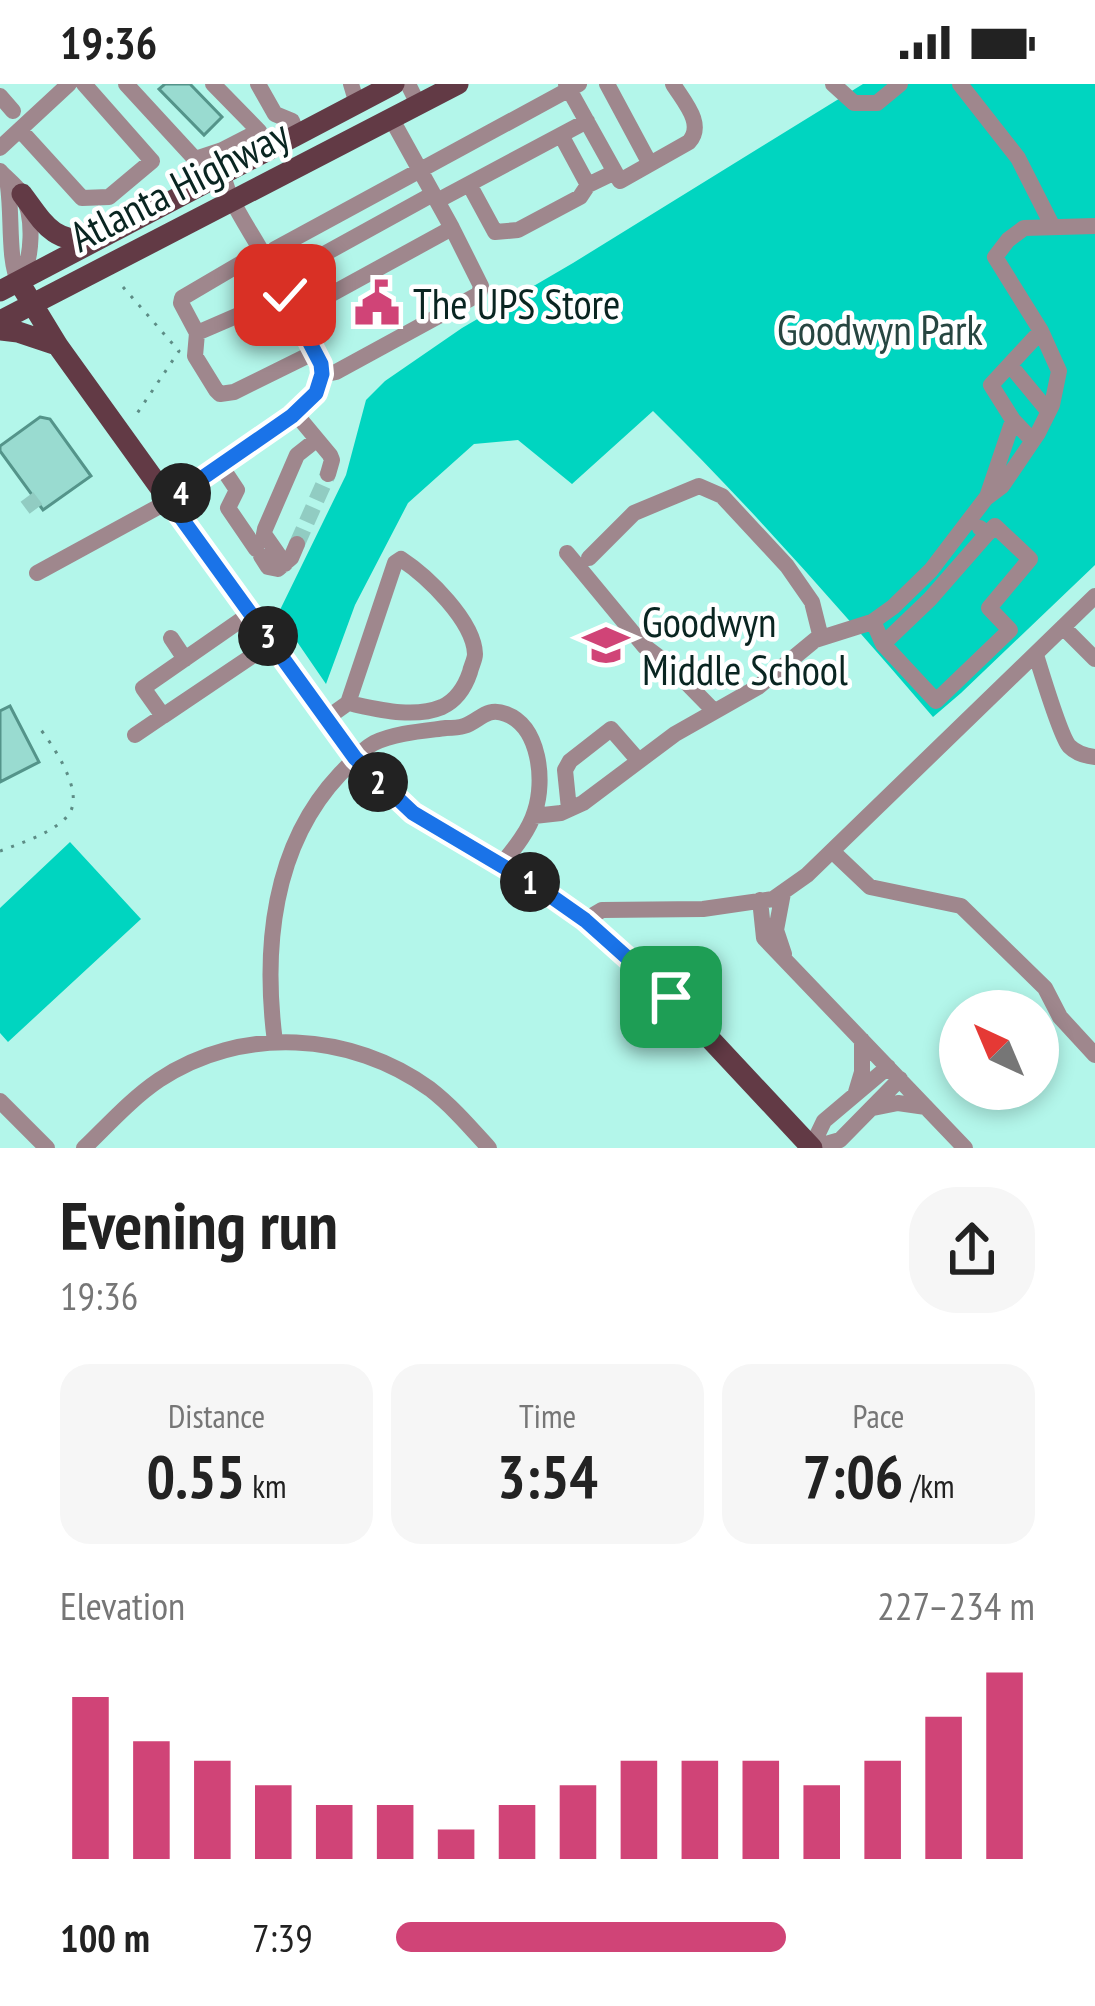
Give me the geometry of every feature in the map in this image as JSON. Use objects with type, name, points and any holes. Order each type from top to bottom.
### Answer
[{"type":"main road","name":"Atlanta Highway","points":[[9,286],[94,241],[222,162],[266,139],[297,135],[354,94],[394,84]]},
{"type":"main road","name":"Atlanta Highway","points":[[0,326],[32,304],[391,118],[413,94],[458,84]]},
{"type":"main road","points":[[10,181],[58,235],[72,242],[94,241]]},
{"type":"main road","points":[[58,346],[60,309],[101,270]]},
{"type":"main road","points":[[9,286],[32,304],[355,758],[413,813],[585,920],[671,997],[812,1148]]},
{"type":"main road","points":[[0,326],[58,346]]},
{"type":"street","points":[[0,148],[69,84]]},
{"type":"street","points":[[20,130],[82,198],[109,196],[152,160],[84,84]]},
{"type":"street","points":[[37,573],[169,501],[221,466],[295,413],[316,393],[322,374],[266,255],[234,201],[222,162],[195,160],[126,84]]},
{"type":"street","points":[[212,84],[266,139]]},
{"type":"street","points":[[258,84],[275,114],[292,122],[297,135]]},
{"type":"street","points":[[607,84],[650,164]]},
{"type":"street","points":[[315,352],[234,392],[220,394],[195,356],[197,333],[182,298],[572,86],[620,181],[695,135],[696,124],[673,84]]},
{"type":"street","points":[[833,84],[854,103],[877,103],[900,84]]},
{"type":"street","points":[[960,84],[1018,158],[1053,227]]},
{"type":"street","points":[[0,96],[14,111]]},
{"type":"street","points":[[322,374],[336,372],[479,294],[481,286],[391,118]]},
{"type":"street","points":[[197,333],[435,198],[587,121]]},
{"type":"street","points":[[561,135],[588,185]]},
{"type":"street","points":[[469,184],[495,232],[518,230],[616,172]]},
{"type":"street","points":[[9,286],[10,181]]},
{"type":"street","points":[[534,816],[561,813],[583,803],[675,734],[758,686],[815,640],[873,621],[931,570],[986,498],[1002,486],[1032,440],[1048,411],[1059,371],[1041,331],[995,257],[1024,228],[1095,226]]},
{"type":"street","points":[[295,314],[452,229]]},
{"type":"street","points":[[1032,440],[991,385],[1041,331]]},
{"type":"street","points":[[1010,364],[1048,411]]},
{"type":"street","points":[[295,413],[332,460],[328,474]]},
{"type":"street","points":[[986,498],[1013,420]]},
{"type":"street","points":[[285,564],[265,529],[297,455],[316,440]]},
{"type":"street","points":[[221,466],[237,490],[228,508],[272,569],[285,564],[297,544]]},
{"type":"street","points":[[590,558],[634,513],[699,486],[722,496],[788,566],[812,602],[821,638]]},
{"type":"street","points":[[969,520],[987,534]]},
{"type":"street","points":[[873,621],[883,644],[937,701],[1010,630],[989,608],[1030,560],[995,526],[883,644]]},
{"type":"street","points":[[567,553],[644,646],[714,711]]},
{"type":"street","points":[[327,718],[348,703],[395,563],[401,560],[423,573],[464,622],[475,654],[465,688],[447,705],[428,711],[348,703]]},
{"type":"street","points":[[585,920],[602,910],[721,907],[773,899],[783,893],[808,875],[1095,596]]},
{"type":"street","points":[[163,716],[143,688],[251,613]]},
{"type":"street","points":[[1063,627],[1092,651]]},
{"type":"street","points":[[171,638],[185,659]]},
{"type":"street","points":[[135,735],[273,642]]},
{"type":"street","points":[[1036,655],[1063,736],[1071,748],[1095,758]]},
{"type":"street","points":[[274,1042],[270,935],[289,857],[327,789],[373,743],[465,726],[488,711],[505,713],[520,723],[536,749],[539,780],[534,816],[501,866]]},
{"type":"street","points":[[569,809],[565,770],[610,730],[639,761]]},
{"type":"street","points":[[832,851],[870,886],[961,906],[1046,988],[1060,1017],[1095,1055]]},
{"type":"street","points":[[783,893],[776,930],[787,960]]},
{"type":"street","points":[[760,900],[764,938]]},
{"type":"street","points":[[721,907],[744,919],[787,960],[965,1148]]},
{"type":"street","points":[[855,1094],[862,1072],[862,1040]]},
{"type":"street","points":[[83,1148],[162,1077],[219,1052],[274,1042],[314,1043],[378,1059],[447,1103],[489,1148]]},
{"type":"street","points":[[812,1148],[824,1121],[855,1094],[894,1073]]},
{"type":"street","points":[[812,1148],[839,1140],[872,1109],[894,1073]]},
{"type":"street","points":[[0,1101],[47,1148]]},
{"type":"street","points":[[872,1109],[889,1104],[926,1107]]},
{"type":"path","points":[[123,287],[179,351],[134,418]]},
{"type":"path","points":[[0,850],[54,826],[68,816],[74,804],[60,759],[38,726]]},
{"type":"green space","name":"Goodwyn Park","points":[[863,84],[1095,84],[1095,565],[933,717],[796,561],[653,411],[572,484],[518,440],[474,444],[408,503],[355,605],[326,684],[278,614],[346,475],[366,400],[385,381],[462,328]]},
{"type":"green space","points":[[70,842],[141,919],[8,1042],[0,1033],[0,908]]},
{"type":"building","points":[[165,84],[190,84],[222,117],[204,135],[159,89]]},
{"type":"building","points":[[40,417],[50,419],[91,476],[43,510],[0,451],[0,446]]},
{"type":"building","points":[[10,706],[39,762],[0,782],[0,711]]},
{"type":"tunnel","points":[[297,544],[328,474]]},
{"type":"tunnel","points":[[27,497],[36,509]]},
{"type":"place","name":"The UPS Store","points":[[377,303]]},
{"type":"place","name":"Goodwyn Middle School","points":[[606,645]]},
{"type":"route","points":[[285,295],[321,364],[316,393],[292,416],[169,501],[355,758],[387,790],[413,813],[585,920],[671,997]]}]
